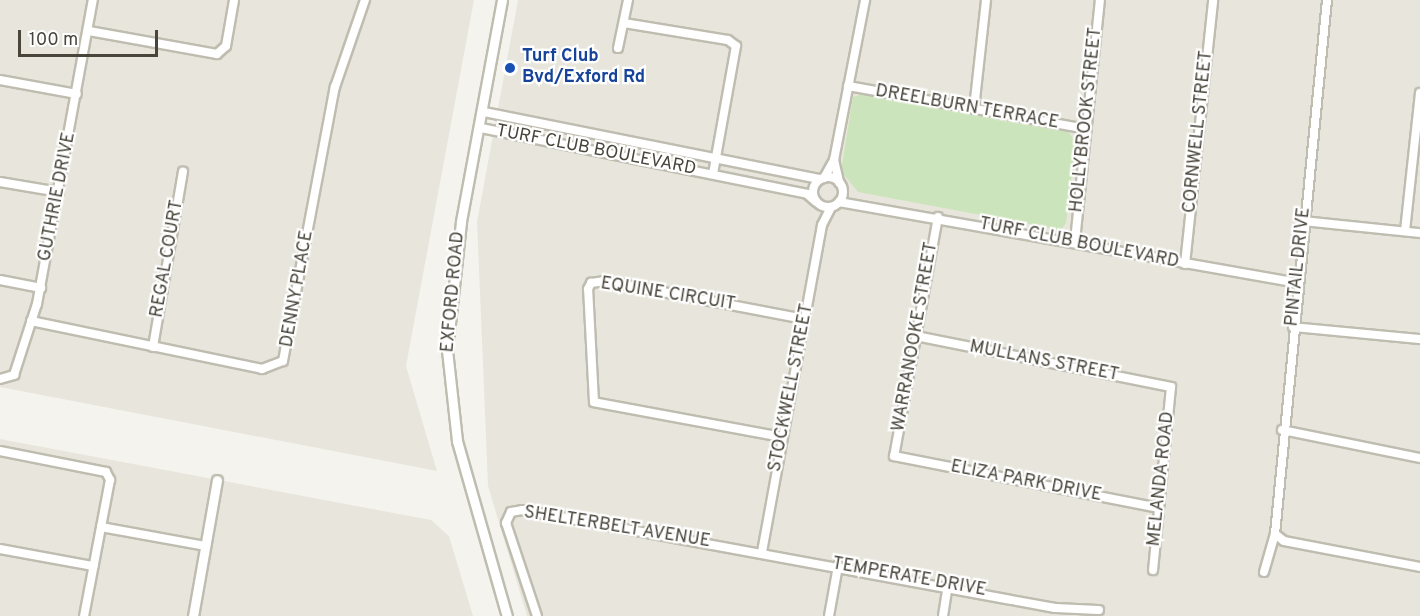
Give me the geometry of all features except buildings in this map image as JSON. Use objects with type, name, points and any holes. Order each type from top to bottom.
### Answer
[{"type":"street","name":"GUTHRIE DRIVE","points":[[0,379],[14,375],[41,288],[93,0]]},
{"type":"street","points":[[89,31],[220,54],[234,0]]},
{"type":"street","name":"DENNY PLACE","points":[[31,321],[262,369],[277,366],[287,356],[335,87],[365,0]]},
{"type":"street","name":"EXFORD ROAD","points":[[502,0],[484,112],[454,271],[448,360],[463,466],[507,616]]},
{"type":"street","points":[[618,48],[628,0]]},
{"type":"street","points":[[817,202],[814,186],[822,179],[834,160],[865,0]]},
{"type":"street","points":[[974,109],[986,0]]},
{"type":"street","name":"HOLLYBROOK STREET","points":[[1075,241],[1100,0]]},
{"type":"street","name":"CORNWELL STREET","points":[[1185,264],[1213,0]]},
{"type":"street","name":"PINTAIL DRIVE","points":[[1264,572],[1275,534],[1282,430],[1327,0]]},
{"type":"street","points":[[624,23],[728,40],[736,46],[713,174]]},
{"type":"street","points":[[0,80],[77,94]]},
{"type":"street","name":"DREELBURN TERRACE","points":[[848,86],[1086,129]]},
{"type":"street","points":[[1405,231],[1420,93]]},
{"type":"street","name":"TURF CLUB BOULEVARD","points":[[484,112],[822,179],[840,186],[861,204]]},
{"type":"street","name":"TURF CLUB BOULEVARD","points":[[481,128],[807,194],[817,202],[861,204],[1297,283]]},
{"type":"street","points":[[834,160],[840,186]]},
{"type":"street","name":"REGAL COURT","points":[[153,347],[183,172]]},
{"type":"street","points":[[0,182],[58,192]]},
{"type":"street","name":"STOCKWELL STREET","points":[[762,552],[822,225],[835,204],[840,186]]},
{"type":"street","name":"STOCKWELL STREET","points":[[817,202],[822,225]]},
{"type":"street","name":"WARRANOOKE STREET","points":[[894,456],[938,217]]},
{"type":"street","points":[[1303,221],[1420,232]]},
{"type":"street","points":[[0,280],[41,288]]},
{"type":"street","name":"EQUINE CIRCUIT","points":[[782,437],[594,402],[588,289],[591,283],[605,281],[805,319]]},
{"type":"street","points":[[1293,327],[1420,339]]},
{"type":"street","name":"MULLANS STREET","points":[[916,336],[1171,387]]},
{"type":"street","name":"MELANDA ROAD","points":[[1153,570],[1171,387]]},
{"type":"street","points":[[1282,430],[1420,458]]},
{"type":"street","points":[[0,451],[106,472],[110,480],[84,616]]},
{"type":"street","name":"ELIZA PARK DRIVE","points":[[894,456],[1159,508]]},
{"type":"street","points":[[193,616],[217,480]]},
{"type":"street","name":"SHELTERBELT AVENUE","points":[[537,616],[506,523],[511,512],[762,552]]},
{"type":"street","points":[[101,527],[206,546]]},
{"type":"street","points":[[1275,534],[1284,541],[1420,567]]},
{"type":"street","points":[[0,549],[93,567]]},
{"type":"street","name":"TEMPERATE DRIVE","points":[[762,552],[948,585],[1056,612],[1099,610]]},
{"type":"street","points":[[829,616],[838,566]]},
{"type":"street","points":[[943,616],[948,585]]},
{"type":"shaded area","points":[[0,0],[474,0],[406,366],[437,471],[0,387]]},
{"type":"shaded area","points":[[518,0],[1420,0],[1420,616],[527,616],[488,486],[477,222]]},
{"type":"shaded area","points":[[0,439],[431,520],[449,536],[473,616],[0,616]]},
{"type":"green space","points":[[863,94],[1069,132],[1076,143],[1066,223],[1061,230],[858,192],[841,171],[853,97]]},
{"type":"place","name":"Turf Club Bvd/Exford Rd","points":[[510,68]]}]
